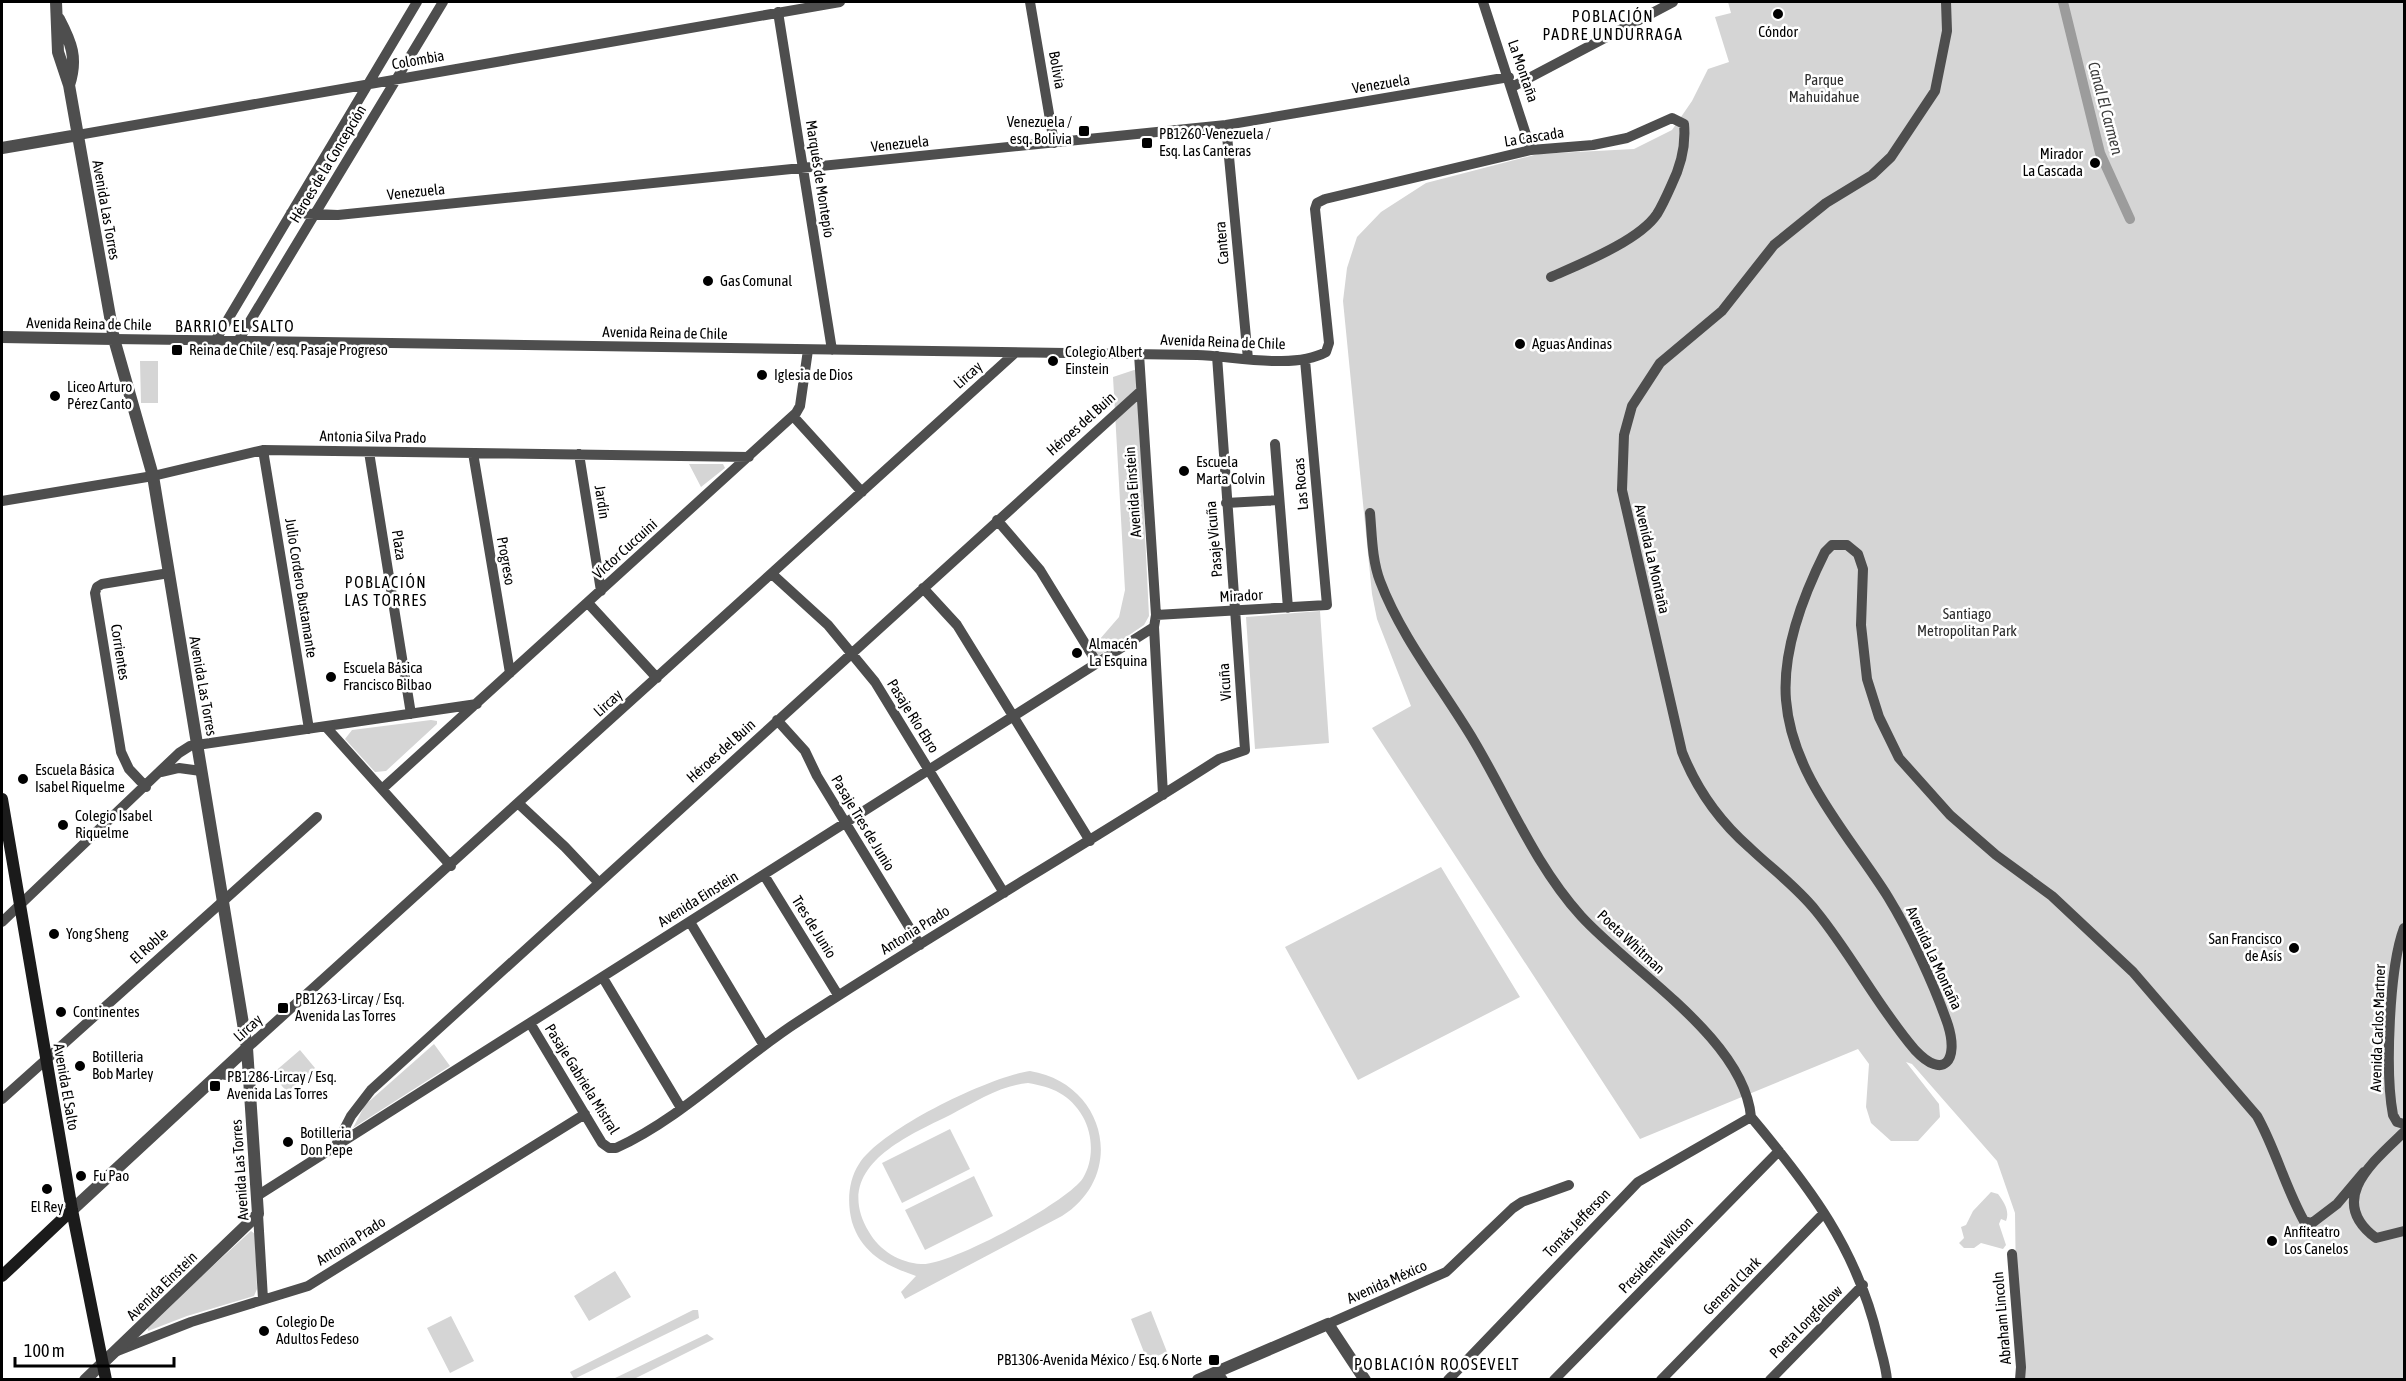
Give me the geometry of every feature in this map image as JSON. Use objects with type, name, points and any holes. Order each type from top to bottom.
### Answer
[{"type":"main road","name":"Avenida El Salto","points":[[2,799],[72,1210],[106,1380]]},
{"type":"main road","name":"Lircay","points":[[2,1276],[72,1210]]},
{"type":"street","name":"Avenida Las Torres","points":[[56,2],[59,19],[58,52],[69,85],[114,339],[153,476],[248,1048],[263,1299]]},
{"type":"street","name":"Héroes de la Concepción","points":[[215,341],[417,2]]},
{"type":"street","name":"Héroes de la Concepción","points":[[238,341],[443,2]]},
{"type":"street","name":"Colombia","points":[[2,148],[840,2]]},
{"type":"street","name":"Bolivia","points":[[1030,2],[1054,143]]},
{"type":"street","name":"La Montaña","points":[[1484,2],[1531,150]]},
{"type":"street","name":"Venezuela","points":[[291,213],[338,215],[1226,125],[1511,82],[1673,2]]},
{"type":"street","name":"Avenida La Montaña","points":[[1946,2],[1946,41],[1935,91],[1891,156],[1872,175],[1817,210],[1774,245],[1722,311],[1660,363],[1632,406],[1624,435],[1622,490],[1682,752],[1698,788],[1711,808],[1725,825],[1793,885],[1817,911],[1908,1042],[1927,1061],[1937,1064],[1946,1063],[1953,1050],[1948,1027],[1903,921],[1805,770],[1788,712],[1786,666],[1797,624],[1825,552],[1832,545],[1847,544],[1858,554],[1863,569],[1862,641],[1871,694],[1888,738],[1910,773],[1964,827],[2052,896],[2133,972],[2257,1116],[2271,1141],[2291,1198],[2304,1221],[2312,1223],[2337,1204],[2368,1168]]},
{"type":"street","name":"Marqués de Montepío","points":[[778,12],[832,350]]},
{"type":"street","name":"La Cascada","points":[[1326,352],[1329,343],[1315,209],[1317,203],[1325,199],[1531,150],[1593,145],[1627,138],[1672,118],[1684,124],[1686,142],[1675,178],[1656,216],[1629,238],[1600,255],[1551,277]]},
{"type":"street","name":"Cantera","points":[[1226,125],[1248,359]]},
{"type":"street","name":"Avenida Reina de Chile","points":[[2,337],[1139,354],[1305,360],[1326,352]]},
{"type":"street","points":[[808,350],[800,406],[793,416],[862,492]]},
{"type":"street","name":"Lircay","points":[[72,1210],[1015,353]]},
{"type":"street","name":"Avenida Einstein","points":[[1139,354],[1156,615],[1154,627],[1163,795]]},
{"type":"street","name":"Pasaje Vicuña","points":[[1216,356],[1235,612]]},
{"type":"street","name":"Las Rocas","points":[[1305,360],[1327,605]]},
{"type":"street","name":"Héroes del Buin","points":[[336,1145],[351,1116],[371,1090],[1141,391]]},
{"type":"street","name":"Víctor Cuccuini","points":[[382,789],[793,416]]},
{"type":"street","points":[[1275,444],[1288,608]]},
{"type":"street","name":"Antonia Silva Prado","points":[[2,501],[153,476],[264,450],[749,457]]},
{"type":"street","name":"Julio Cordero Bustamante","points":[[264,450],[309,729]]},
{"type":"street","name":"Plaza","points":[[369,452],[411,714]]},
{"type":"street","name":"Progreso","points":[[473,453],[510,673]]},
{"type":"street","name":"Jardín","points":[[579,454],[601,591]]},
{"type":"street","points":[[1226,503],[1279,500]]},
{"type":"street","name":"Poeta Whitman","points":[[1370,513],[1379,579],[1390,603],[1408,637],[1476,744],[1534,850],[1580,915],[1708,1034],[1739,1081],[1750,1104],[1751,1117],[1779,1151],[1849,1252],[1863,1286],[1886,1379]]},
{"type":"street","points":[[997,520],[1035,564],[1097,663]]},
{"type":"street","name":"Corrientes","points":[[146,787],[129,769],[121,752],[95,593],[97,587],[102,584],[169,573]]},
{"type":"street","name":"Pasaje Río Ebro","points":[[772,574],[816,614],[875,682],[1004,893]]},
{"type":"street","points":[[923,588],[957,626],[1011,718],[1090,840]]},
{"type":"street","points":[[588,603],[657,678]]},
{"type":"street","name":"Mirador","points":[[1156,615],[1327,605]]},
{"type":"street","name":"Vicuña","points":[[1235,612],[1245,750]]},
{"type":"street","name":"Avenida Einstein","points":[[257,1196],[1154,627]]},
{"type":"street","points":[[2,922],[161,773],[179,753],[197,745],[477,704]]},
{"type":"street","name":"Pasaje Tres de Junio","points":[[777,720],[808,755],[920,945]]},
{"type":"street","points":[[326,727],[451,866]]},
{"type":"street","name":"Antonia Prado","points":[[609,1148],[619,1147],[681,1108],[764,1044],[838,995],[1219,759],[1245,750]]},
{"type":"street","points":[[161,773],[179,768],[201,771]]},
{"type":"street","points":[[519,804],[599,883]]},
{"type":"street","name":"El Roble","points":[[2,1099],[317,817]]},
{"type":"street","name":"Tres de Junio","points":[[764,875],[838,995]]},
{"type":"street","points":[[690,922],[764,1044]]},
{"type":"street","name":"Avenida Carlos Martner","points":[[2404,928],[2395,957],[2390,1052],[2393,1115],[2397,1122],[2404,1124]]},
{"type":"street","points":[[603,978],[681,1108]]},
{"type":"street","name":"Pasaje Gabriela Mistral","points":[[530,1023],[604,1145],[609,1148]]},
{"type":"street","points":[[221,1073],[249,1078]]},
{"type":"street","name":"Antonia Prado","points":[[114,1353],[162,1332],[308,1286],[585,1114]]},
{"type":"street","name":"Tomás Jefferson","points":[[1448,1380],[1638,1182],[1751,1117]]},
{"type":"street","points":[[2404,1132],[2368,1168],[2355,1191],[2355,1209],[2368,1232],[2376,1238],[2404,1231]]},
{"type":"street","name":"Presidente Wilson","points":[[1554,1380],[1779,1151]]},
{"type":"street","name":"Avenida México","points":[[1198,1380],[1220,1376],[1328,1324],[1446,1272],[1513,1208],[1522,1202],[1569,1185]]},
{"type":"street","name":"Avenida Einstein","points":[[85,1380],[258,1214]]},
{"type":"street","name":"General Clark","points":[[1660,1380],[1824,1214]]},
{"type":"street","name":"Abraham Lincoln","points":[[2012,1254],[2021,1367],[2020,1380]]},
{"type":"street","name":"Poeta Longfellow","points":[[1770,1380],[1863,1286]]},
{"type":"street","points":[[1328,1324],[1365,1380]]},
{"type":"green space","name":"Santiago Metropolitan Park","points":[[1728,2],[2404,2],[2404,1379],[2023,1379],[2016,1287],[2015,1213],[1997,1161],[1912,1064],[1906,1062],[1939,1104],[1940,1117],[1918,1141],[1891,1141],[1871,1123],[1866,1107],[1869,1064],[1858,1049],[1640,1139],[1372,728],[1411,706],[1377,619],[1372,594],[1343,301],[1347,268],[1357,237],[1381,212],[1426,183],[1538,154],[1634,149],[1672,130],[1692,101],[1708,69],[1729,62],[1715,17],[1731,13]]},
{"type":"green space","points":[[140,361],[158,361],[158,403],[141,403]]},
{"type":"green space","points":[[1137,369],[1149,616],[1144,625],[1098,656],[1093,647],[1119,617],[1125,590],[1113,377]]},
{"type":"green space","points":[[689,464],[723,464],[725,468],[701,487]]},
{"type":"green space","points":[[1320,611],[1329,743],[1255,749],[1246,617]]},
{"type":"green space","points":[[437,721],[437,724],[386,771],[375,772],[345,739],[352,730]]},
{"type":"green space","points":[[1441,867],[1520,997],[1358,1080],[1285,947]]},
{"type":"green space","points":[[434,1044],[450,1066],[353,1128],[365,1105]]},
{"type":"green space","points":[[300,1050],[315,1068],[287,1092],[272,1074]]},
{"type":"green space","points":[[1030,1071],[1056,1079],[1076,1093],[1090,1111],[1099,1132],[1101,1155],[1095,1177],[1083,1198],[1062,1216],[905,1299],[901,1292],[916,1276],[895,1268],[877,1257],[862,1243],[856,1233],[849,1207],[855,1171],[871,1150],[912,1121],[964,1094],[1012,1075]],"holes":[[[1028,1083],[1053,1089],[1066,1097],[1078,1109],[1089,1132],[1091,1147],[1087,1171],[1073,1189],[1007,1231],[956,1255],[935,1262],[913,1263],[884,1250],[873,1239],[860,1209],[859,1189],[867,1172],[879,1157],[915,1133],[989,1095],[1008,1087]]]},
{"type":"green space","points":[[950,1129],[970,1169],[902,1203],[882,1163]]},
{"type":"green space","points":[[974,1176],[993,1216],[925,1250],[905,1210]]},
{"type":"green space","points":[[1991,1192],[1998,1194],[2007,1210],[2006,1221],[2001,1219],[1999,1224],[2006,1245],[2003,1249],[1981,1243],[1974,1248],[1964,1248],[1959,1243],[1964,1238],[1961,1227],[1966,1225],[1973,1211]]},
{"type":"green space","points":[[251,1231],[255,1234],[257,1289],[254,1296],[187,1316],[148,1331],[147,1326]]},
{"type":"green space","points":[[615,1271],[631,1297],[589,1321],[574,1296]]},
{"type":"green space","points":[[693,1310],[698,1310],[699,1318],[574,1379],[570,1372]]},
{"type":"green space","points":[[1151,1311],[1167,1352],[1147,1360],[1131,1319]]},
{"type":"green space","points":[[451,1316],[474,1361],[450,1373],[427,1328]]},
{"type":"green space","points":[[707,1334],[714,1339],[634,1379],[613,1379]]},
{"type":"waterway","name":"Canal El Carmen","points":[[2063,2],[2100,153],[2130,219]]},
{"type":"place","name":"Cóndor","points":[[1778,14]]},
{"type":"place","name":"Venezuela / esq. Bolivia","points":[[1084,131]]},
{"type":"place","name":"PB1260-Venezuela / Esq. Las Canteras","points":[[1147,143]]},
{"type":"place","name":"Mirador La Cascada","points":[[2095,163]]},
{"type":"place","name":"Gas Comunal","points":[[708,281]]},
{"type":"place","name":"Aguas Andinas","points":[[1520,344]]},
{"type":"place","name":"Reina de Chile / esq. Pasaje Progreso","points":[[177,350]]},
{"type":"place","name":"Colegio Albert Einstein","points":[[1053,361]]},
{"type":"place","name":"Iglesia de Dios","points":[[762,375]]},
{"type":"place","name":"Liceo Arturo Pérez Canto","points":[[55,396]]},
{"type":"place","name":"Escuela Marta Colvin","points":[[1184,471]]},
{"type":"place","name":"Almacén La Esquina","points":[[1077,653]]},
{"type":"place","name":"Escuela Básica Francisco Bilbao","points":[[331,677]]},
{"type":"place","name":"Escuela Básica Isabel Riquelme","points":[[23,779]]},
{"type":"place","name":"Colegio Isabel Riquelme","points":[[63,825]]},
{"type":"place","name":"Yong Sheng","points":[[54,934]]},
{"type":"place","name":"San Francisco de Asís","points":[[2294,948]]},
{"type":"place","name":"PB1263-Lircay / Esq. Avenida Las Torres","points":[[283,1008]]},
{"type":"place","name":"Continentes","points":[[61,1012]]},
{"type":"place","name":"Botilleria Bob Marley","points":[[80,1066]]},
{"type":"place","name":"PB1286-Lircay / Esq. Avenida Las Torres","points":[[215,1086]]},
{"type":"place","name":"Botilleria Don Pepe","points":[[288,1142]]},
{"type":"place","name":"Fu Pao","points":[[81,1176]]},
{"type":"place","name":"El Rey","points":[[47,1189]]},
{"type":"place","name":"Anfiteatro Los Canelos","points":[[2272,1241]]},
{"type":"place","name":"Colegio De Adultos Fedeso","points":[[264,1331]]},
{"type":"place","name":"PB1306-Avenida México / Esq. 6 Norte","points":[[1214,1360]]},
{"type":"district","name":"POBLACIÓN PADRE UNDURRAGA","points":[[1613,25]]},
{"type":"district","name":"BARRIO EL SALTO","points":[[235,326]]},
{"type":"district","name":"POBLACIÓN LAS TORRES","points":[[386,591]]},
{"type":"district","name":"POBLACIÓN ROOSEVELT","points":[[1437,1364]]},
{"type":"park label","name":"Parque Mahuidahue","points":[[1824,88]]}]
